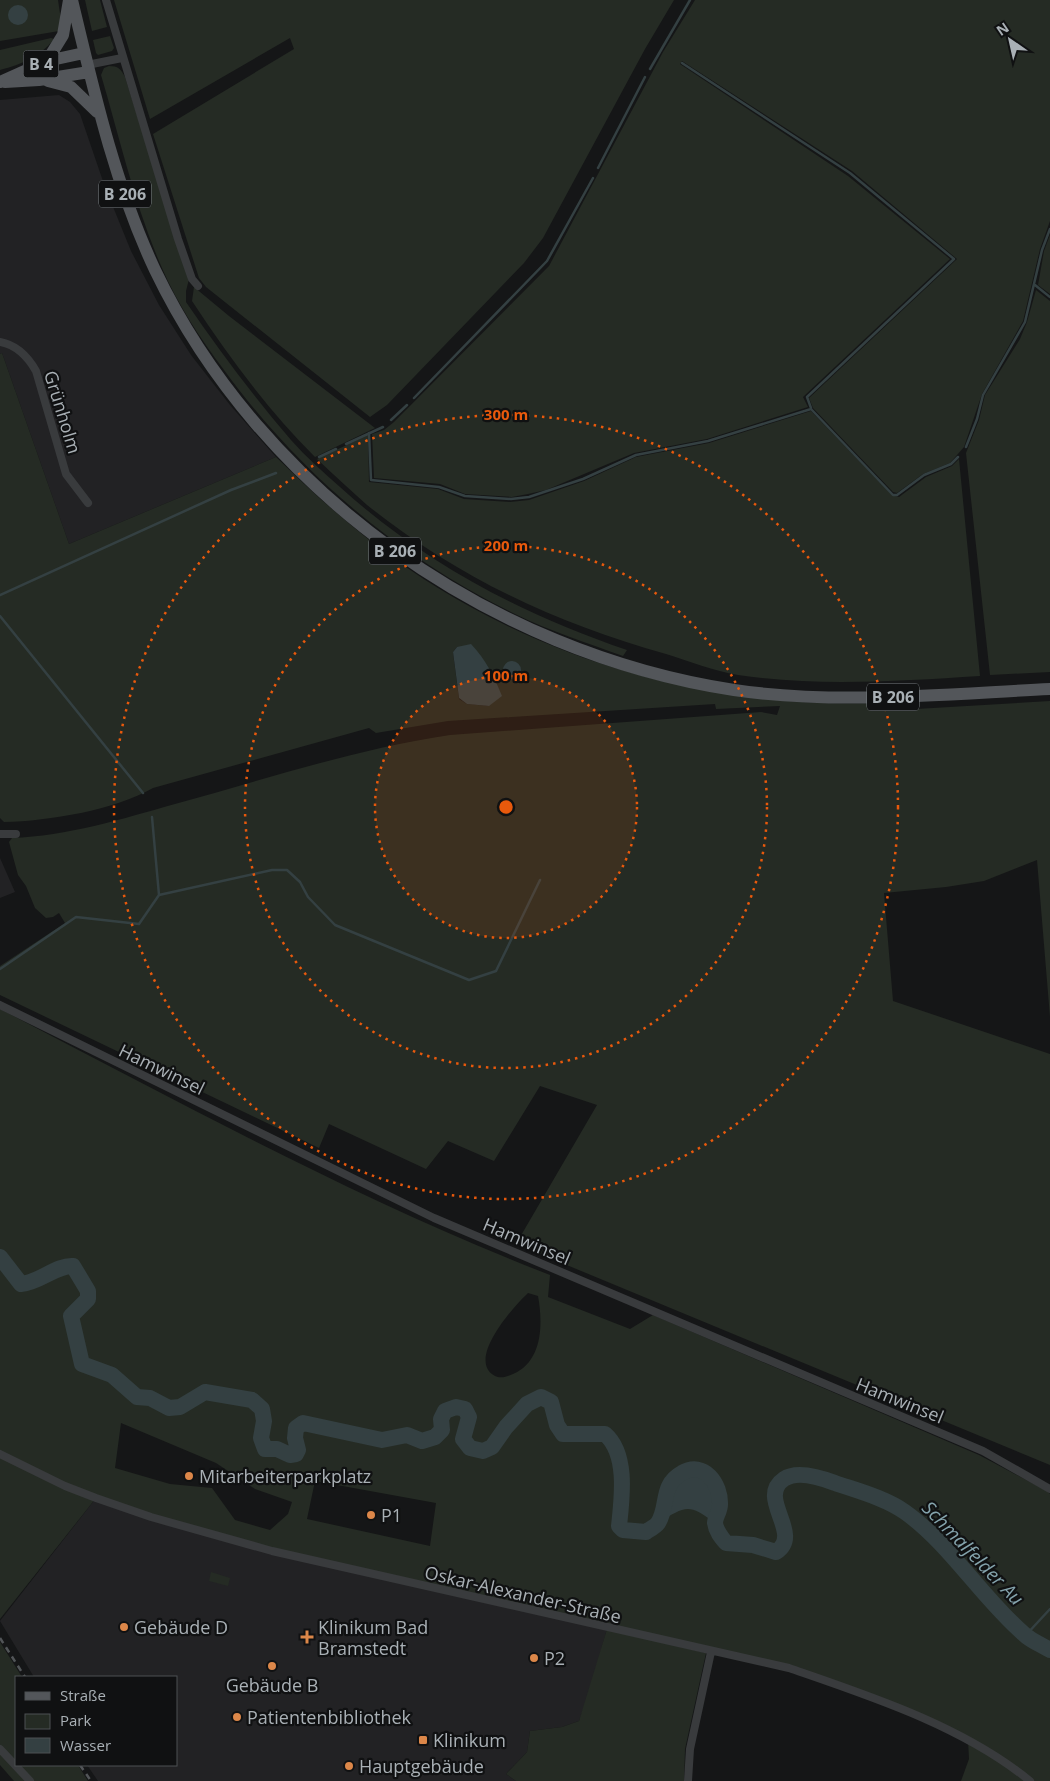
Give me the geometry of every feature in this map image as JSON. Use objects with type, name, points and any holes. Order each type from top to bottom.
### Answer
[{"type":"main road","points":[[47,61],[64,35],[71,0]]},
{"type":"main road","name":"B 206","points":[[71,0],[100,115],[133,216],[156,271],[178,314],[234,397],[295,466],[352,519],[437,579],[482,606],[551,638],[593,654],[684,681],[735,690],[808,697],[877,698],[1050,689]]},
{"type":"main road","name":"B 4","points":[[0,82],[47,61],[87,63]]},
{"type":"main road","name":"B 4","points":[[0,82],[38,80],[87,63]]},
{"type":"main road","points":[[38,80],[71,87],[100,115]]},
{"type":"street","points":[[106,0],[178,239],[192,279],[198,286]]},
{"type":"street","points":[[87,63],[122,58]]},
{"type":"street","name":"Grünholm","points":[[0,342],[18,349],[30,360],[36,371],[66,474],[88,502]]},
{"type":"street","points":[[0,834],[16,834]]},
{"type":"street","name":"Hamwinsel","points":[[0,1005],[434,1218],[982,1450],[1050,1488]]},
{"type":"street","name":"Oskar-Alexander-Straße","points":[[0,1454],[65,1486],[96,1498],[151,1518],[238,1542],[711,1652],[789,1668],[869,1696],[968,1740],[1014,1767],[1030,1781]]},
{"type":"street","points":[[688,1781],[690,1749],[711,1652]]},
{"type":"street","points":[[0,1749],[15,1765]]},
{"type":"street","points":[[16,1766],[30,1781]]},
{"type":"shaded area","points":[[59,95],[70,102],[80,114],[105,187],[131,251],[159,305],[191,355],[230,405],[276,457],[69,544],[2,353],[0,354],[0,100]]},
{"type":"shaded area","points":[[0,858],[15,892],[0,898]]},
{"type":"shaded area","name":"Klinikum Bad Bramstedt","points":[[96,1498],[607,1629],[587,1700],[579,1721],[562,1727],[530,1731],[527,1752],[506,1774],[516,1781],[98,1781],[88,1766],[178,1766],[178,1676],[33,1676],[0,1621]]},
{"type":"green space","points":[[0,0],[58,0],[61,20],[59,31],[0,41]]},
{"type":"green space","points":[[85,0],[100,0],[107,27],[92,31]]},
{"type":"green space","points":[[114,0],[674,0],[645,49],[543,238],[524,263],[387,405],[370,417],[206,287],[199,278],[153,134],[294,49],[290,38],[150,119]]},
{"type":"green space","points":[[695,0],[1050,0],[1050,221],[1040,249],[1023,321],[982,394],[964,447],[950,463],[923,474],[897,493],[893,492],[813,408],[809,398],[957,259],[852,171],[682,61],[680,64],[848,176],[950,259],[803,397],[808,407],[707,439],[634,453],[546,490],[512,497],[465,494],[440,484],[374,478],[372,434],[384,430],[394,422],[549,266],[663,52]]},
{"type":"green space","points":[[110,36],[114,48],[112,51],[98,55],[93,40]]},
{"type":"green space","points":[[51,38],[54,39],[37,55],[0,70],[0,50]]},
{"type":"green space","points":[[109,66],[119,68],[125,77],[189,279],[186,302],[263,407],[291,440],[321,470],[372,514],[440,562],[475,584],[512,603],[588,636],[627,650],[623,656],[515,614],[473,592],[432,567],[392,540],[355,510],[285,444],[224,370],[198,333],[182,308],[162,268],[136,197],[101,75],[104,68]]},
{"type":"green space","points":[[1050,235],[1050,294],[1038,285],[1044,251]]},
{"type":"green space","points":[[194,287],[375,428],[315,457],[281,421],[220,342],[192,301]]},
{"type":"green space","points":[[1036,290],[1050,301],[1050,672],[990,675],[966,453],[979,420],[985,395],[1020,339]]},
{"type":"green space","points":[[2,353],[69,544],[276,457],[353,527],[416,574],[488,616],[541,641],[595,662],[651,678],[708,691],[765,699],[823,703],[881,703],[882,711],[1050,701],[1050,1017],[1037,860],[984,881],[884,893],[893,1001],[1050,1054],[1050,1465],[516,1244],[597,1105],[540,1086],[494,1161],[448,1141],[426,1169],[329,1124],[319,1148],[0,995],[0,966],[65,923],[59,913],[53,917],[46,918],[35,908],[26,886],[18,875],[9,842],[12,838],[33,837],[94,826],[311,765],[415,741],[450,735],[761,712],[777,715],[780,706],[716,709],[715,704],[448,721],[376,733],[369,728],[153,788],[137,796],[101,808],[61,817],[4,822],[0,818],[0,354]],"holes":[[[457,647],[489,706],[467,704],[459,699],[453,652]]]},
{"type":"green space","points":[[811,411],[892,495],[899,497],[926,477],[952,466],[959,459],[980,676],[859,682],[768,679],[720,671],[625,642],[546,612],[472,576],[401,531],[367,505],[317,459],[368,435],[369,482],[438,489],[464,499],[510,502],[529,500],[584,481],[636,457],[709,443]]},
{"type":"green space","points":[[0,1009],[203,1115],[340,1183],[479,1246],[550,1275],[548,1297],[630,1329],[653,1315],[979,1455],[1047,1491],[1050,1494],[1050,1781],[961,1781],[969,1759],[968,1740],[869,1696],[789,1668],[639,1637],[706,1653],[685,1749],[684,1781],[516,1781],[506,1774],[527,1752],[530,1731],[562,1727],[579,1721],[607,1629],[272,1551],[96,1498],[0,1619]],"holes":[[[528,1293],[538,1296],[540,1307],[539,1340],[535,1351],[523,1368],[507,1376],[495,1376],[487,1368],[486,1358],[489,1346],[504,1320]],[[121,1423],[216,1463],[255,1489],[292,1502],[288,1514],[270,1530],[235,1520],[212,1488],[170,1484],[115,1468]],[[315,1481],[436,1503],[430,1546],[307,1519]]]},
{"type":"green space","points":[[211,1572],[230,1578],[228,1586],[209,1581]]},
{"type":"green space","points":[[0,1642],[21,1676],[15,1676],[15,1766],[79,1766],[88,1781],[14,1781],[0,1765]]},
{"type":"water","points":[[18,5],[25,8],[28,15],[25,22],[18,25],[11,22],[8,15],[11,8]]},
{"type":"water","points":[[471,644],[489,668],[502,696],[489,706],[467,704],[459,698],[453,652],[457,647]]},
{"type":"water","points":[[508,661],[516,661],[521,666],[519,677],[508,679],[503,674],[503,666]]},
{"type":"water","points":[[694,1468],[710,1477],[718,1490],[719,1505],[715,1523],[699,1512],[687,1509],[681,1510],[658,1523],[665,1497],[672,1483],[684,1472]]},
{"type":"waterway","points":[[650,69],[690,0]]},
{"type":"waterway","points":[[682,63],[850,173],[954,259],[807,397],[811,408]]},
{"type":"waterway","points":[[598,168],[645,77]]},
{"type":"waterway","points":[[414,398],[547,261],[593,178]]},
{"type":"waterway","points":[[966,447],[977,419],[983,395],[1025,322],[1042,250],[1050,229]]},
{"type":"waterway","points":[[1035,285],[1050,297]]},
{"type":"waterway","points":[[391,420],[407,405]]},
{"type":"waterway","points":[[369,433],[371,480],[439,487],[465,496],[511,499],[529,497],[583,479],[636,455],[708,441],[811,409],[893,495],[897,495],[924,475],[951,464],[958,457]]},
{"type":"waterway","points":[[346,444],[383,427]]},
{"type":"waterway","points":[[319,457],[336,449]]},
{"type":"waterway","points":[[0,595],[231,490],[276,473]]},
{"type":"waterway","points":[[0,616],[143,793]]},
{"type":"waterway","points":[[0,969],[76,917],[139,924],[159,895],[152,817]]},
{"type":"waterway","points":[[159,895],[272,870],[287,870],[300,882],[308,897],[335,925],[469,980],[496,971],[540,880]]},
{"type":"waterway","name":"Schmalfelder Au","points":[[0,1257],[21,1284],[28,1283],[61,1268],[73,1266],[88,1291],[88,1299],[71,1316],[82,1364],[112,1375],[137,1397],[150,1398],[169,1408],[180,1407],[205,1392],[252,1400],[262,1409],[264,1421],[261,1438],[265,1449],[277,1449],[290,1455],[296,1454],[298,1450],[295,1438],[296,1428],[303,1423],[382,1440],[407,1435],[422,1441],[435,1437],[442,1430],[441,1419],[445,1411],[456,1407],[465,1409],[469,1417],[463,1439],[470,1448],[483,1451],[492,1447],[506,1427],[527,1404],[541,1397],[551,1402],[557,1425],[563,1434],[605,1434],[612,1443],[617,1453],[622,1477],[619,1526],[623,1530],[646,1532],[656,1525],[661,1516],[671,1483],[682,1473],[697,1470],[710,1476],[718,1489],[720,1505],[715,1523],[726,1543],[753,1545],[776,1552],[783,1544],[785,1536],[775,1496],[777,1487],[789,1476],[802,1475],[823,1479],[880,1499],[905,1512],[937,1540],[1009,1620],[1033,1641],[1050,1650]]},
{"type":"waterway","points":[[1025,1636],[1050,1609]]},
{"type":"railway","points":[[0,1638],[24,1676]]},
{"type":"railway","points":[[81,1766],[91,1781]]},
{"type":"place","name":"Mitarbeiterparkplatz","points":[[189,1476]]},
{"type":"place","name":"P1","points":[[371,1515]]},
{"type":"place","name":"Gebäude D","points":[[124,1627]]},
{"type":"place","name":"Klinikum Bad Bramstedt","points":[[307,1637]]},
{"type":"place","name":"P2","points":[[534,1658]]},
{"type":"place","name":"Gebäude B","points":[[272,1666]]},
{"type":"place","name":"Patientenbibliothek","points":[[237,1717]]},
{"type":"place","name":"Klinikum","points":[[423,1740]]},
{"type":"place","name":"Hauptgebäude","points":[[349,1766]]}]
